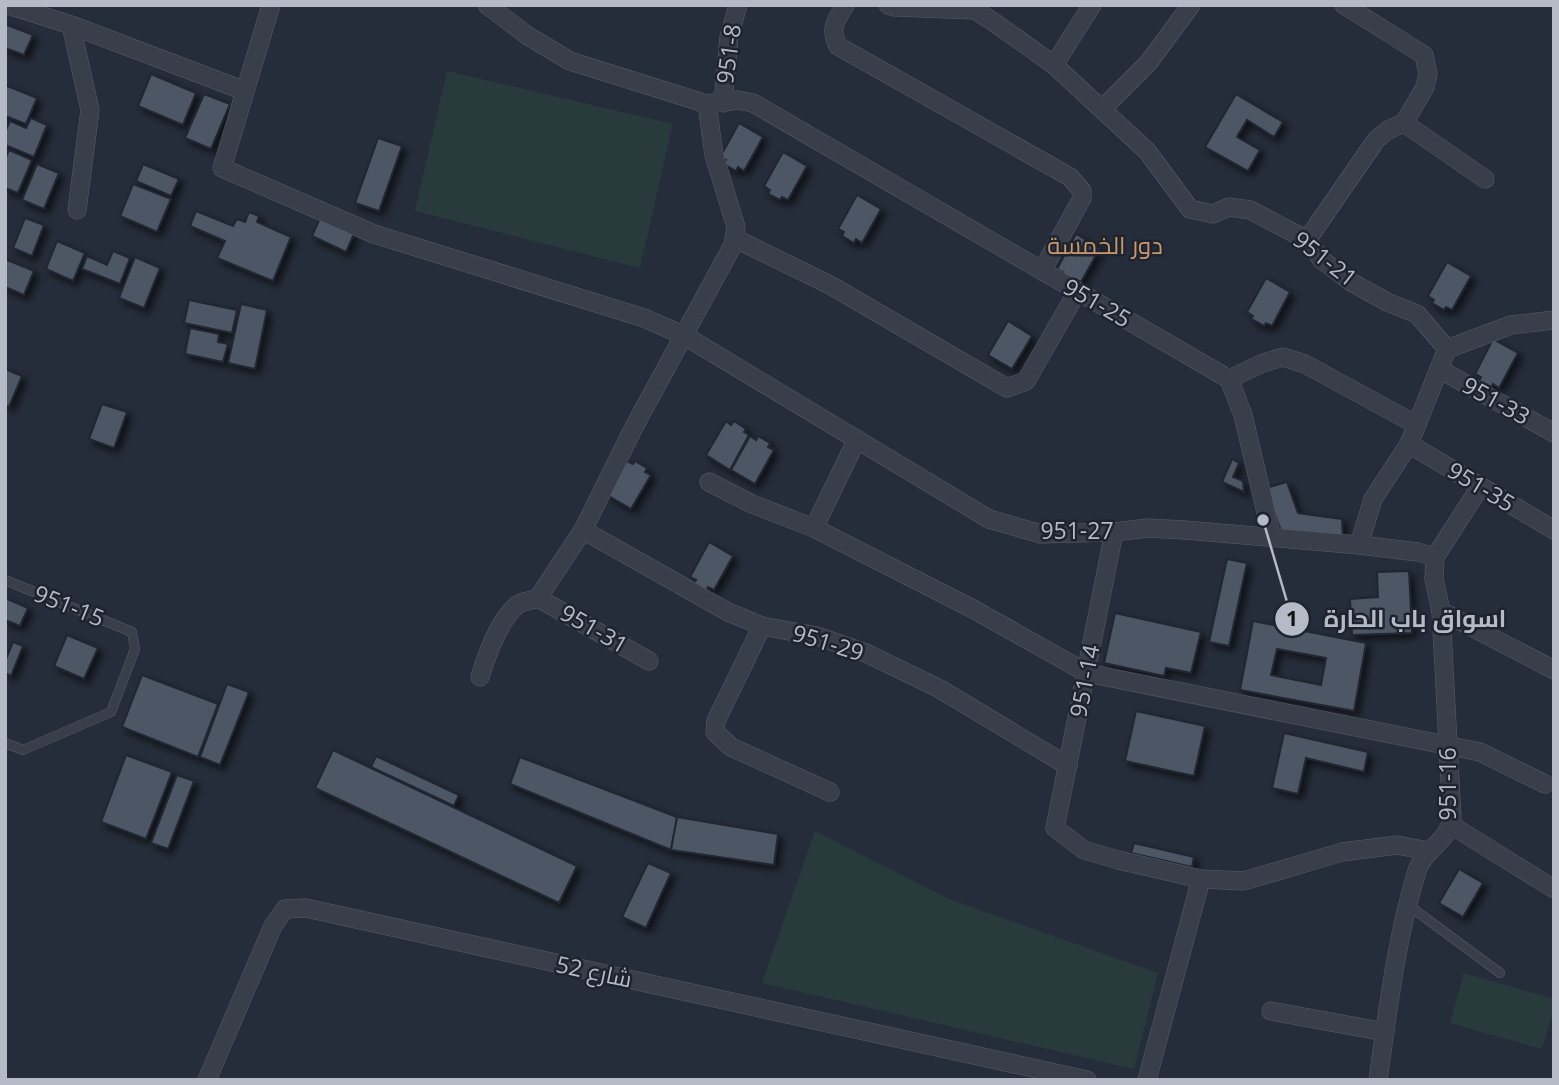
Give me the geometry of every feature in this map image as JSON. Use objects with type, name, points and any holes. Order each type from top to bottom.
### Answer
[{"type":"street","points":[[8,5],[71,25],[245,91],[271,5]]},
{"type":"street","name":"951-25","points":[[487,5],[528,36],[570,61],[715,104],[738,100],[753,103],[1229,379]]},
{"type":"street","name":"951-8","points":[[734,238],[736,227],[714,155],[715,104],[737,5]]},
{"type":"street","points":[[845,5],[836,21],[833,35],[838,46],[1070,177],[1082,191],[1082,198],[1042,271]]},
{"type":"street","points":[[888,5],[976,8],[1054,65],[1102,109],[1149,62],[1191,5]]},
{"type":"street","points":[[1054,65],[1092,5]]},
{"type":"street","points":[[1307,240],[1376,140],[1388,130],[1404,123],[1425,87],[1428,74],[1424,55],[1344,5]]},
{"type":"street","points":[[71,25],[90,110],[77,211]]},
{"type":"street","name":"951-27","points":[[245,91],[222,168],[374,234],[644,318],[685,335],[989,519],[1041,534],[1148,528],[1359,545],[1435,557]]},
{"type":"street","name":"951-21","points":[[1102,109],[1147,151],[1190,209],[1213,214],[1229,207],[1250,210],[1307,240],[1322,260],[1351,282],[1387,302],[1417,314],[1447,349]]},
{"type":"street","points":[[1404,123],[1485,179]]},
{"type":"street","points":[[480,677],[505,620],[519,603],[538,598],[583,530],[734,238],[830,285],[1007,388],[1026,381],[1077,292]]},
{"type":"street","points":[[1359,545],[1373,499],[1409,444],[1447,349],[1511,325],[1554,320]]},
{"type":"street","points":[[1272,538],[1243,415],[1229,379],[1283,356],[1305,364],[1417,425]]},
{"type":"street","name":"951-33","points":[[1439,369],[1554,433]]},
{"type":"street","points":[[814,528],[857,439]]},
{"type":"street","name":"951-35","points":[[1409,444],[1554,530]]},
{"type":"street","points":[[709,482],[814,528],[973,609],[1087,673],[1480,752],[1545,784]]},
{"type":"street","points":[[1435,557],[1480,487]]},
{"type":"street","name":"951-29","points":[[583,530],[727,612],[762,626],[817,636],[866,653],[940,689],[1069,766]]},
{"type":"street","name":"951-14","points":[[1114,532],[1055,828],[1084,850],[1201,879]]},
{"type":"street","name":"951-16","points":[[1378,1080],[1399,942],[1417,870],[1428,851],[1445,837],[1451,825],[1441,611],[1434,579],[1435,557]]},
{"type":"street","name":"951-31","points":[[538,598],[649,661]]},
{"type":"street","points":[[1441,611],[1554,670]]},
{"type":"street","points":[[762,626],[716,721],[715,732],[731,747],[830,792]]},
{"type":"street","points":[[1451,825],[1554,889]]},
{"type":"street","points":[[1147,1080],[1201,879],[1244,881],[1342,852],[1397,845],[1428,851]]},
{"type":"street","name":"شارع 52","points":[[207,1080],[273,926],[285,909],[306,908],[1087,1080]]},
{"type":"street","points":[[1271,1012],[1385,1032]]},
{"type":"lane","name":"951-15","points":[[5,580],[132,632],[135,649],[111,712],[23,750],[5,743]]},
{"type":"lane","points":[[1408,905],[1500,973]]},
{"type":"shaded area","points":[[447,71],[673,124],[640,268],[415,211]]},
{"type":"shaded area","points":[[815,831],[949,899],[1158,973],[1134,1069],[762,983]]},
{"type":"shaded area","points":[[1464,973],[1554,999],[1554,1009],[1542,1049],[1450,1023]]},
{"type":"building","points":[[5,24],[33,35],[24,55],[5,48]]},
{"type":"building","points":[[151,74],[196,93],[183,125],[138,106]]},
{"type":"building","points":[[5,85],[37,98],[26,124],[5,116]]},
{"type":"building","points":[[204,94],[230,104],[211,149],[185,138]]},
{"type":"building","points":[[1236,94],[1283,122],[1274,137],[1247,120],[1237,137],[1260,150],[1248,171],[1205,147]]},
{"type":"building","points":[[31,118],[47,125],[34,157],[5,145],[5,132],[10,121],[26,128]]},
{"type":"building","points":[[739,123],[763,137],[744,171],[738,167],[736,171],[724,164],[726,160],[720,157]]},
{"type":"building","points":[[378,138],[402,146],[379,211],[355,203]]},
{"type":"building","points":[[9,150],[32,160],[18,193],[5,188],[5,159]]},
{"type":"building","points":[[783,152],[807,166],[788,200],[782,197],[780,200],[768,194],[770,190],[764,186]]},
{"type":"building","points":[[37,164],[59,173],[44,209],[22,200]]},
{"type":"building","points":[[143,164],[179,179],[171,196],[136,181]]},
{"type":"building","points":[[133,184],[171,199],[157,232],[120,216]]},
{"type":"building","points":[[857,195],[881,209],[862,243],[856,239],[854,243],[842,236],[844,232],[838,229]]},
{"type":"building","points":[[196,211],[233,226],[237,219],[245,222],[249,212],[259,216],[257,222],[291,237],[273,281],[217,258],[225,241],[190,226]]},
{"type":"building","points":[[25,218],[44,225],[32,256],[13,248]]},
{"type":"building","points":[[320,218],[354,234],[346,252],[312,236]]},
{"type":"building","points":[[1076,234],[1100,248],[1081,282],[1075,279],[1073,282],[1060,276],[1063,272],[1057,269]]},
{"type":"building","points":[[57,241],[85,253],[73,281],[46,269]]},
{"type":"building","points":[[113,251],[130,258],[120,284],[82,269],[87,256],[107,265]]},
{"type":"building","points":[[135,257],[160,268],[144,308],[119,298]]},
{"type":"building","points":[[5,259],[34,271],[24,295],[5,287]]},
{"type":"building","points":[[1447,262],[1471,276],[1452,310],[1446,307],[1444,310],[1432,303],[1434,300],[1428,296]]},
{"type":"building","points":[[1266,278],[1290,292],[1272,326],[1266,323],[1264,326],[1251,319],[1253,316],[1247,312]]},
{"type":"building","points":[[189,300],[237,310],[232,333],[184,323]]},
{"type":"building","points":[[241,304],[267,310],[255,369],[228,363]]},
{"type":"building","points":[[1008,321],[1032,336],[1012,369],[988,355]]},
{"type":"building","points":[[190,328],[219,334],[218,342],[228,344],[223,362],[185,354]]},
{"type":"building","points":[[1493,339],[1518,353],[1499,388],[1493,384],[1491,388],[1479,381],[1481,377],[1475,374]]},
{"type":"building","points":[[5,369],[22,376],[9,407],[5,405]]},
{"type":"building","points":[[102,404],[127,412],[114,448],[89,439]]},
{"type":"building","points":[[726,421],[731,425],[734,421],[746,429],[744,432],[749,435],[730,470],[706,455]]},
{"type":"building","points":[[750,436],[756,440],[758,436],[770,443],[768,447],[774,450],[755,484],[731,470]]},
{"type":"building","points":[[1232,459],[1239,463],[1233,477],[1243,481],[1244,492],[1222,482]]},
{"type":"building","points":[[627,461],[633,464],[635,461],[647,468],[645,472],[651,475],[631,509],[607,495]]},
{"type":"building","points":[[1287,482],[1298,513],[1342,519],[1343,539],[1281,531],[1266,488]]},
{"type":"building","points":[[709,542],[733,556],[714,590],[708,587],[706,590],[694,583],[696,580],[690,577]]},
{"type":"building","points":[[1227,559],[1247,563],[1229,646],[1209,642]]},
{"type":"building","points":[[1409,571],[1412,633],[1352,635],[1350,599],[1378,597],[1377,572]]},
{"type":"building","points":[[5,598],[28,608],[20,626],[5,620]]},
{"type":"building","points":[[1115,613],[1201,632],[1191,673],[1166,668],[1164,676],[1104,663]]},
{"type":"building","points":[[1253,621],[1366,643],[1354,711],[1240,690]],"holes":[[[1277,649],[1326,658],[1321,685],[1271,675]]]},
{"type":"building","points":[[67,635],[98,648],[84,679],[54,666]]},
{"type":"building","points":[[13,642],[23,646],[11,676],[5,673],[5,661]]},
{"type":"building","points":[[142,675],[218,704],[198,757],[122,727]]},
{"type":"building","points":[[227,684],[249,692],[220,765],[200,757]]},
{"type":"building","points":[[1136,711],[1205,726],[1194,776],[1125,761]]},
{"type":"building","points":[[1284,733],[1368,752],[1364,772],[1306,758],[1298,794],[1272,788]]},
{"type":"building","points":[[333,750],[577,866],[559,903],[315,788]]},
{"type":"building","points":[[126,755],[172,772],[146,839],[101,822]]},
{"type":"building","points":[[376,756],[459,795],[454,806],[371,767]]},
{"type":"building","points":[[520,757],[677,817],[671,850],[510,784]]},
{"type":"building","points":[[177,775],[194,781],[168,849],[151,843]]},
{"type":"building","points":[[677,817],[778,834],[774,865],[671,850]]},
{"type":"building","points":[[1134,843],[1194,857],[1192,867],[1131,853]]},
{"type":"building","points":[[648,863],[671,873],[646,928],[622,917]]},
{"type":"building","points":[[1459,869],[1483,883],[1463,917],[1439,903]]},
{"type":"place","name":"اسواق باب الحارة","points":[[1263,520]]},
{"type":"district","name":"دور الخمسة","points":[[1105,246]]}]
